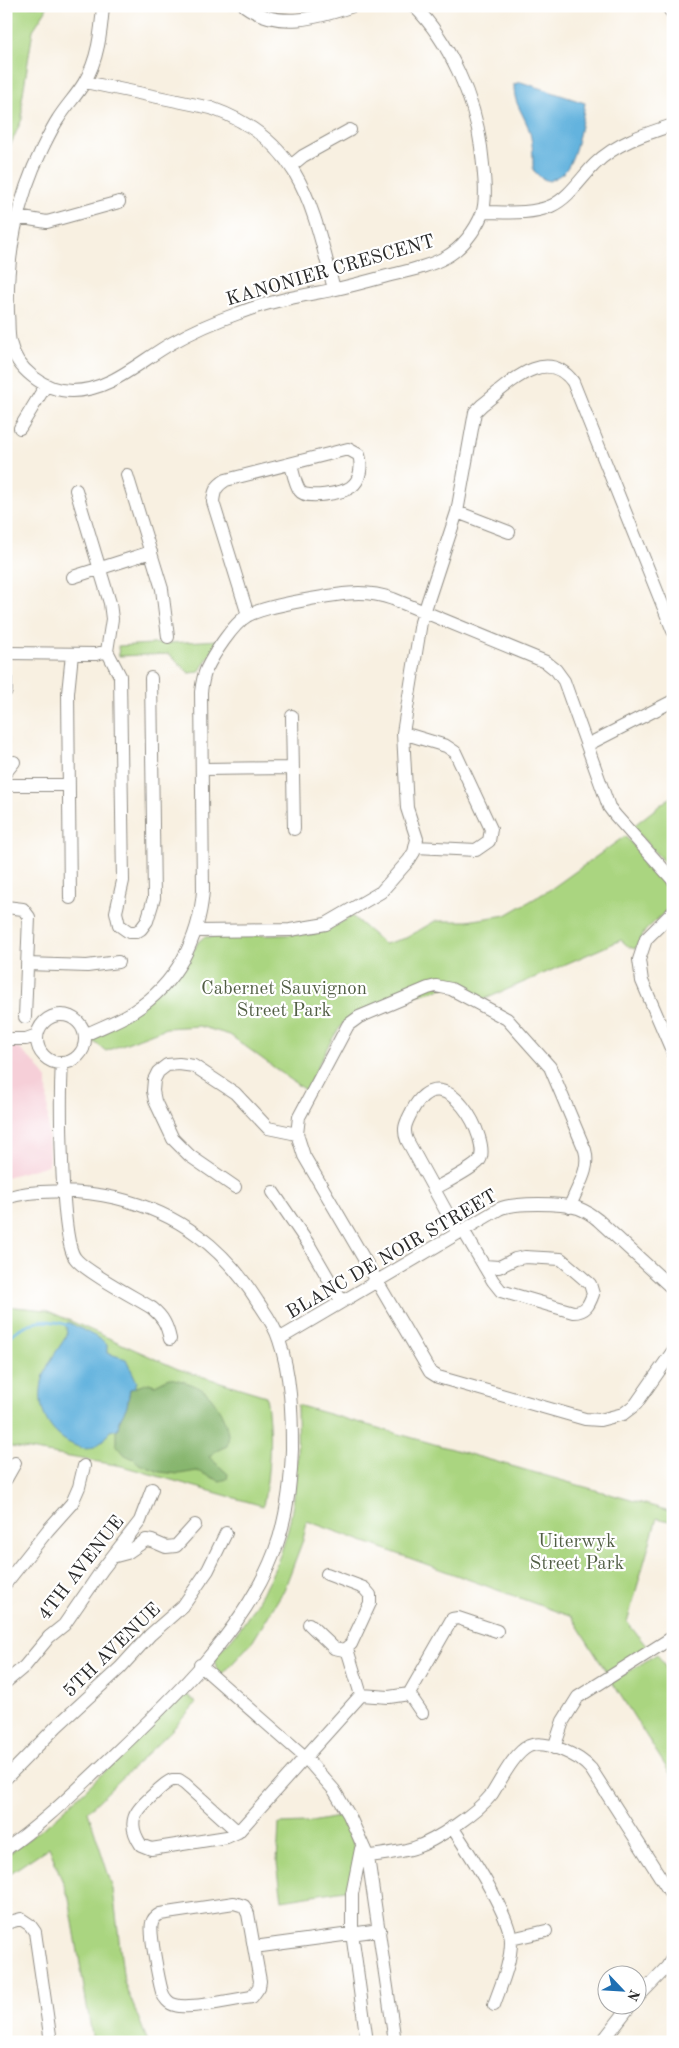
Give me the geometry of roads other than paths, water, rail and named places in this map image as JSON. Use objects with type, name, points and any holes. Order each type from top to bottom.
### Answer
[{"type":"street","name":"KANONIER CRESCENT","points":[[103,6],[94,62],[85,82],[57,120],[41,151],[28,182],[17,217],[7,286],[8,343],[11,360],[46,385],[68,391],[84,391],[101,386],[172,343],[210,324],[268,302],[334,289],[413,270],[448,256],[467,238],[483,212]]},
{"type":"street","points":[[245,6],[263,16],[278,20],[295,20],[334,13],[353,6]]},
{"type":"street","points":[[414,6],[438,37],[455,64],[470,102],[479,133],[482,156],[483,212],[528,212],[552,206],[566,196],[606,155],[637,137],[673,125]]},
{"type":"street","points":[[667,6],[673,14]]},
{"type":"street","points":[[85,82],[212,108],[250,125],[268,139],[292,165],[305,192],[317,224],[334,289]]},
{"type":"street","points":[[292,165],[303,156],[350,130]]},
{"type":"street","points":[[17,217],[36,222],[47,222],[119,202]]},
{"type":"street","points":[[196,930],[290,930],[326,924],[381,892],[409,860],[416,847],[416,834],[407,808],[403,733],[422,622],[458,512],[472,422],[478,408],[530,369],[548,366],[561,370],[570,378],[575,387],[673,632]]},
{"type":"street","points":[[20,428],[46,385]]},
{"type":"street","points":[[248,615],[213,502],[214,490],[226,480],[348,449],[359,454],[361,462],[358,476],[353,486],[347,490],[313,496],[299,490],[291,465]]},
{"type":"street","points":[[127,475],[162,589],[168,637]]},
{"type":"street","points":[[76,490],[111,610],[112,619],[107,651],[120,676],[123,882],[115,916],[122,929],[132,933],[139,931],[145,924],[154,898],[151,678]]},
{"type":"street","points":[[458,512],[509,532]]},
{"type":"street","points":[[72,577],[151,552]]},
{"type":"street","points":[[85,1035],[123,1018],[155,994],[180,965],[196,930],[203,891],[201,692],[203,678],[209,664],[234,628],[248,615],[262,609],[360,593],[385,596],[539,659],[551,666],[564,681],[609,807],[673,880]]},
{"type":"street","points":[[6,653],[96,654],[107,651]]},
{"type":"street","points":[[70,898],[68,692],[72,654]]},
{"type":"street","points":[[6,676],[6,691]]},
{"type":"street","points":[[586,745],[673,701]]},
{"type":"street","points":[[292,716],[294,829]]},
{"type":"street","points":[[403,733],[446,746],[455,752],[492,829],[489,841],[476,850],[416,847]]},
{"type":"street","points":[[6,772],[14,762]]},
{"type":"street","points":[[202,769],[293,768]]},
{"type":"street","points":[[6,785],[69,785]]},
{"type":"street","points":[[6,907],[23,909],[28,914],[25,1017]]},
{"type":"street","points":[[673,912],[646,938],[639,960],[642,981],[673,1053]]},
{"type":"street","points":[[27,964],[88,966],[118,962]]},
{"type":"street","points":[[570,1206],[586,1169],[587,1159],[550,1067],[504,1016],[451,988],[436,986],[351,1021],[345,1028],[302,1109],[297,1134],[304,1156],[424,1365],[434,1375],[585,1419],[608,1419],[630,1409],[641,1397],[673,1351]]},
{"type":"street","points":[[64,1015],[76,1019],[85,1035],[84,1046],[78,1056],[62,1063],[55,1063],[43,1056],[39,1049],[37,1035],[38,1029],[46,1019],[52,1016],[64,1015]]},
{"type":"street","points":[[6,1039],[26,1039],[37,1035]]},
{"type":"street","points":[[62,1063],[63,1191],[71,1252],[80,1263],[152,1308],[164,1321],[170,1339]]},
{"type":"street","points":[[235,1186],[190,1156],[173,1139],[155,1101],[153,1091],[154,1080],[158,1072],[167,1065],[194,1066],[235,1092],[268,1128],[297,1134]]},
{"type":"street","points":[[434,1189],[476,1164],[483,1153],[466,1111],[451,1095],[436,1090],[424,1094],[417,1101],[404,1131],[434,1189],[496,1287],[573,1312],[580,1312],[586,1308],[593,1294],[590,1284],[561,1259],[525,1257],[499,1267],[484,1266]]},
{"type":"street","points":[[6,1198],[63,1191],[102,1194],[138,1203],[165,1215],[189,1229],[221,1254],[243,1278],[271,1322],[279,1339],[291,1401],[291,1470],[283,1524],[272,1557],[255,1593],[237,1622],[146,1723],[62,1803],[6,1849]]},
{"type":"street","points":[[273,1192],[309,1245],[342,1302]]},
{"type":"street","name":"BLANC DE NOIR STREET","points":[[279,1339],[499,1209],[513,1204],[570,1206],[591,1214],[673,1289]]},
{"type":"street","points":[[6,1479],[15,1464]]},
{"type":"street","points":[[6,1583],[77,1496],[84,1466]]},
{"type":"street","name":"4TH AVENUE","points":[[6,1682],[25,1666],[48,1637],[64,1625],[140,1521],[152,1489]]},
{"type":"street","points":[[112,1557],[128,1553],[146,1540],[166,1547],[176,1546],[195,1525]]},
{"type":"street","name":"5TH AVENUE","points":[[6,1778],[57,1726],[120,1668],[150,1635],[183,1606],[208,1570],[226,1533]]},
{"type":"street","points":[[309,1624],[334,1648],[340,1650],[347,1649],[370,1603],[370,1595],[364,1588],[327,1574]]},
{"type":"street","points":[[408,1694],[452,1619],[458,1618],[496,1631]]},
{"type":"street","points":[[554,1748],[562,1721],[578,1697],[673,1637]]},
{"type":"street","points":[[347,1649],[361,1695]]},
{"type":"street","points":[[200,1665],[305,1758],[334,1790],[349,1815],[363,1853],[380,1930],[395,2042]]},
{"type":"street","points":[[361,1695],[389,1697],[408,1694]]},
{"type":"street","points":[[408,1694],[422,1713]]},
{"type":"street","points":[[238,1832],[185,1784],[176,1780],[165,1784],[137,1810],[133,1822],[139,1843],[151,1849],[228,1837],[238,1832],[361,1695]]},
{"type":"street","points":[[363,1853],[414,1848],[452,1827],[486,1800],[524,1749],[540,1744],[580,1759],[591,1769],[673,1897]]},
{"type":"street","points":[[452,1827],[496,1900],[511,1939],[509,1960],[494,2005]]},
{"type":"street","points":[[363,1853],[352,1894],[352,1933],[367,2042]]},
{"type":"street","points":[[240,1904],[247,1909],[254,1947],[260,1981],[259,1987],[252,1996],[188,2006],[174,2005],[168,2002],[162,1993],[152,1922],[160,1914],[240,1904]]},
{"type":"street","points":[[6,1923],[21,1919],[30,1924],[35,1932],[51,2042]]},
{"type":"street","points":[[254,1947],[380,1930]]},
{"type":"street","points":[[511,1939],[546,1931]]},
{"type":"street","points":[[646,1988],[673,1957]]},
{"type":"street","points":[[602,2042],[622,2016]]},
{"type":"water","points":[[521,82],[585,103],[572,160],[563,173],[549,181],[541,178],[533,170],[530,133],[517,104],[514,91],[514,84]]},
{"type":"water","points":[[68,1322],[102,1340],[107,1345],[107,1353],[126,1359],[137,1382],[134,1388],[130,1389],[127,1406],[119,1421],[118,1429],[110,1431],[100,1443],[89,1449],[76,1446],[60,1437],[49,1424],[42,1408],[41,1389],[44,1374],[67,1335],[66,1327]]},
{"type":"waterway","points":[[6,1340],[19,1329],[42,1321],[67,1325]]},
{"type":"park label","name":"Cabernet Sauvignon Street Park","points":[[284,998]]},
{"type":"park label","name":"Uiterwyk Street Park","points":[[577,1551]]}]
